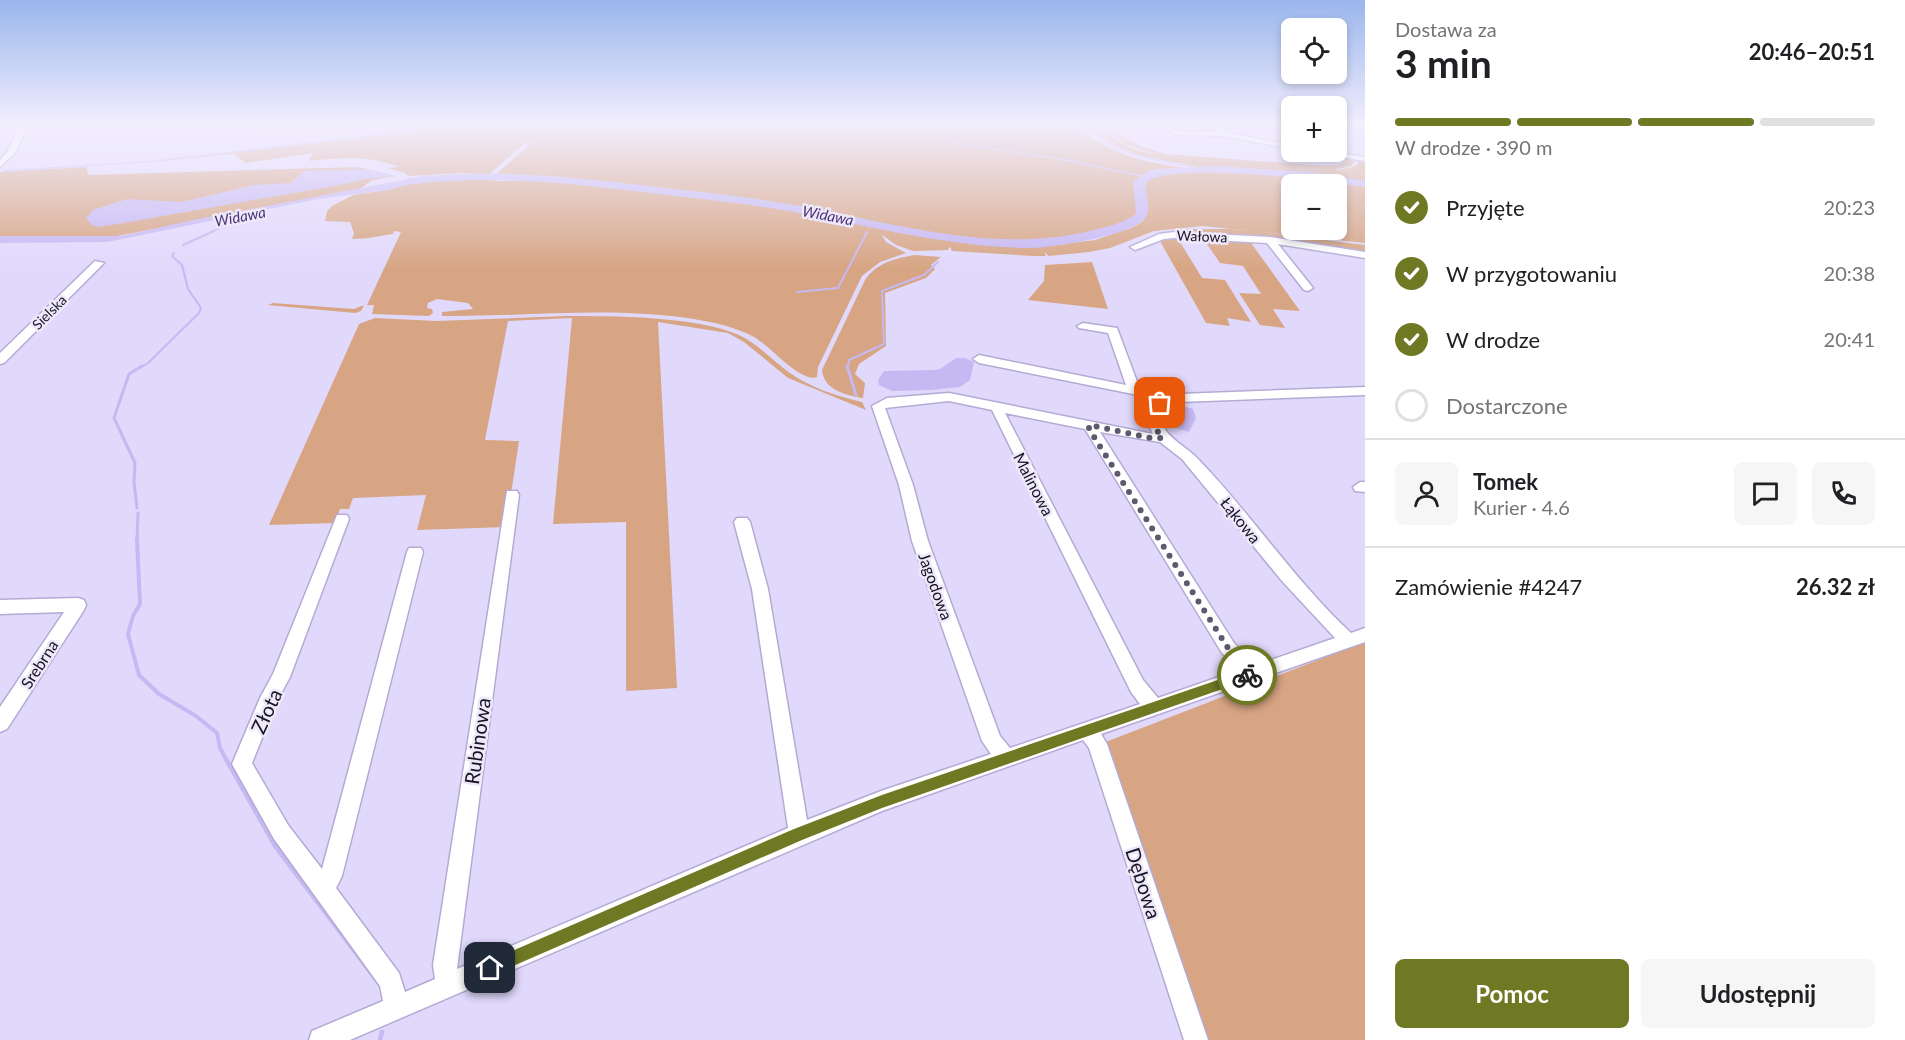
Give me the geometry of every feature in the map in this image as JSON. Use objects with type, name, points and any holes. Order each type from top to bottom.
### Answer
[{"type":"street","name":"Wałowa","points":[[1135,247],[1162,236],[1174,235],[1270,240],[1365,255]]},
{"type":"street","points":[[1270,240],[1308,288]]},
{"type":"street","points":[[1347,253],[1361,267]]},
{"type":"street","name":"Sielska","points":[[0,360],[99,263]]},
{"type":"street","points":[[1083,326],[1113,330],[1134,390]]},
{"type":"street","points":[[984,361],[1134,390],[1157,395],[1167,400]]},
{"type":"street","points":[[1163,438],[1154,426],[1153,411],[1156,405],[1167,400],[1365,391]]},
{"type":"street","name":"Jagodowa","points":[[998,408],[949,397],[887,402],[878,406],[906,485],[920,541],[992,741],[1006,757]]},
{"type":"street","points":[[998,408],[1150,438],[1163,438]]},
{"type":"street","name":"Malinowa","points":[[998,408],[1002,422],[1137,686],[1153,706]]},
{"type":"street","points":[[1089,425],[1228,648],[1253,673]]},
{"type":"street","name":"Łąkowa","points":[[1163,438],[1191,460],[1310,605],[1357,638]]},
{"type":"street","name":"Rubinowa","points":[[448,986],[446,965],[512,495]]},
{"type":"street","name":"Złota","points":[[342,519],[281,677],[269,698],[242,764],[281,832],[392,981],[396,1008]]},
{"type":"street","points":[[742,522],[760,590],[798,834]]},
{"type":"street","points":[[322,888],[331,876],[415,552]]},
{"type":"street","name":"Srebrna","points":[[0,607],[78,605],[0,723]]},
{"type":"street","points":[[321,1040],[798,834],[882,801],[1153,706],[1357,638]]},
{"type":"street","name":"Dębowa","points":[[1086,729],[1097,744],[1196,1040]]},
{"type":"shaded area","points":[[0,174],[385,174],[395,176],[372,180],[360,189],[107,238],[0,236]]},
{"type":"shaded area","points":[[302,174],[385,174],[395,176],[366,179],[97,227],[86,218],[93,210],[127,199],[181,202],[254,185],[290,183]]},
{"type":"shaded area","points":[[406,174],[453,174],[408,176]]},
{"type":"shaded area","points":[[435,174],[431,179],[387,190],[318,199],[107,242],[0,243],[0,236],[122,236],[193,220]]},
{"type":"shaded area","points":[[497,174],[1145,174],[1141,175],[1134,189],[1138,211],[1134,218],[1126,223],[1090,234],[1022,242],[934,234],[804,207],[561,177],[494,176]]},
{"type":"shaded area","points":[[1160,174],[1281,175],[1281,234],[1203,226],[1154,231],[1110,248],[1089,252],[1049,256],[1044,252],[1046,256],[1034,256],[952,251],[950,247],[949,250],[913,251],[896,245],[881,234],[886,242],[906,253],[880,262],[862,276],[818,367],[817,377],[813,378],[798,372],[750,335],[720,324],[681,317],[613,313],[442,316],[442,312],[473,309],[468,303],[437,299],[428,303],[427,308],[432,309],[433,313],[429,316],[372,314],[374,305],[367,305],[401,232],[394,231],[393,234],[352,239],[354,233],[350,222],[325,221],[327,211],[332,206],[353,195],[387,190],[423,180],[463,177],[499,181],[545,180],[778,207],[907,234],[1011,246],[1046,246],[1095,240],[1142,222],[1148,211],[1145,186],[1149,179]]},
{"type":"shaded area","points":[[1306,174],[1365,174],[1365,182],[1347,179],[1347,174]]},
{"type":"shaded area","points":[[1347,183],[1365,186],[1365,243],[1336,240],[1347,240]]},
{"type":"shaded area","points":[[1187,229],[1235,229],[1281,235],[1281,240],[1324,240],[1365,245],[1365,254],[1294,242],[1158,233]]},
{"type":"shaded area","points":[[1177,237],[1202,278],[1225,280],[1251,322],[1227,318],[1230,326],[1206,323],[1160,241]]},
{"type":"shaded area","points":[[1204,240],[1249,240],[1300,311],[1273,309],[1285,328],[1260,325],[1239,293],[1261,294],[1243,266],[1220,263]]},
{"type":"shaded area","points":[[915,255],[941,257],[931,265],[935,269],[926,278],[885,293],[886,346],[859,364],[855,374],[865,383],[863,398],[831,387],[822,370],[865,280],[881,265]]},
{"type":"shaded area","points":[[1092,262],[1108,309],[1028,300],[1044,281],[1045,265]]},
{"type":"shaded area","points":[[273,303],[354,309],[364,305],[361,311],[355,313],[268,305]]},
{"type":"shaded area","points":[[566,316],[654,318],[721,329],[746,339],[798,378],[824,391],[862,402],[866,410],[788,378],[744,342],[728,333],[658,322],[677,688],[626,691],[626,522],[553,524],[572,318],[508,321],[485,440],[519,441],[506,527],[417,530],[426,495],[353,498],[349,509],[340,509],[335,523],[269,525],[359,324],[375,318],[437,321]]},
{"type":"shaded area","points":[[956,358],[965,358],[974,362],[970,380],[960,387],[892,391],[879,385],[878,380],[884,371],[940,369]]},
{"type":"shaded area","points":[[1183,406],[1193,409],[1196,418],[1189,432],[1176,428],[1166,419],[1170,411]]},
{"type":"shaded area","points":[[1365,642],[1365,1040],[1204,1040],[1103,743]]},
{"type":"waterway","points":[[1129,174],[1145,177]]},
{"type":"waterway","name":"Widawa","points":[[406,182],[448,176],[551,178],[776,205],[934,236],[1028,244],[1061,242],[1127,226],[1141,216],[1143,211],[1139,182],[1149,174]]},
{"type":"waterway","name":"Widawa","points":[[1289,174],[1365,184]]},
{"type":"waterway","points":[[222,226],[227,223],[225,216]]},
{"type":"waterway","name":"Widawa","points":[[869,228],[872,225]]},
{"type":"waterway","points":[[211,232],[220,228]]},
{"type":"waterway","points":[[183,245],[214,231]]},
{"type":"waterway","points":[[797,292],[838,288],[867,232]]},
{"type":"waterway","name":"Widawa","points":[[961,241],[964,238]]},
{"type":"waterway","points":[[140,368],[199,313],[201,308],[188,289],[182,265],[172,256],[174,253]]},
{"type":"waterway","points":[[848,368],[849,360],[884,344],[882,291],[924,275],[938,262]]},
{"type":"waterway","points":[[137,508],[134,482],[135,463],[114,418],[129,374],[142,366]]},
{"type":"waterway","points":[[847,366],[856,395]]},
{"type":"waterway","points":[[137,540],[138,513]]},
{"type":"waterway","points":[[137,540],[140,604],[133,616],[128,634],[139,675],[159,694],[196,716],[217,733],[220,748],[227,761]]},
{"type":"waterway","points":[[226,759],[275,846],[377,981]]},
{"type":"waterway","points":[[380,1040],[382,1032]]},
{"type":"way so far","points":[[1160,403],[1156,405],[1152,417],[1154,426],[1163,438],[1150,438],[1089,425],[1089,429],[1228,648],[1253,673],[1247,675]]},
{"type":"route","points":[[490,968],[798,834],[882,801],[1247,675]]}]
